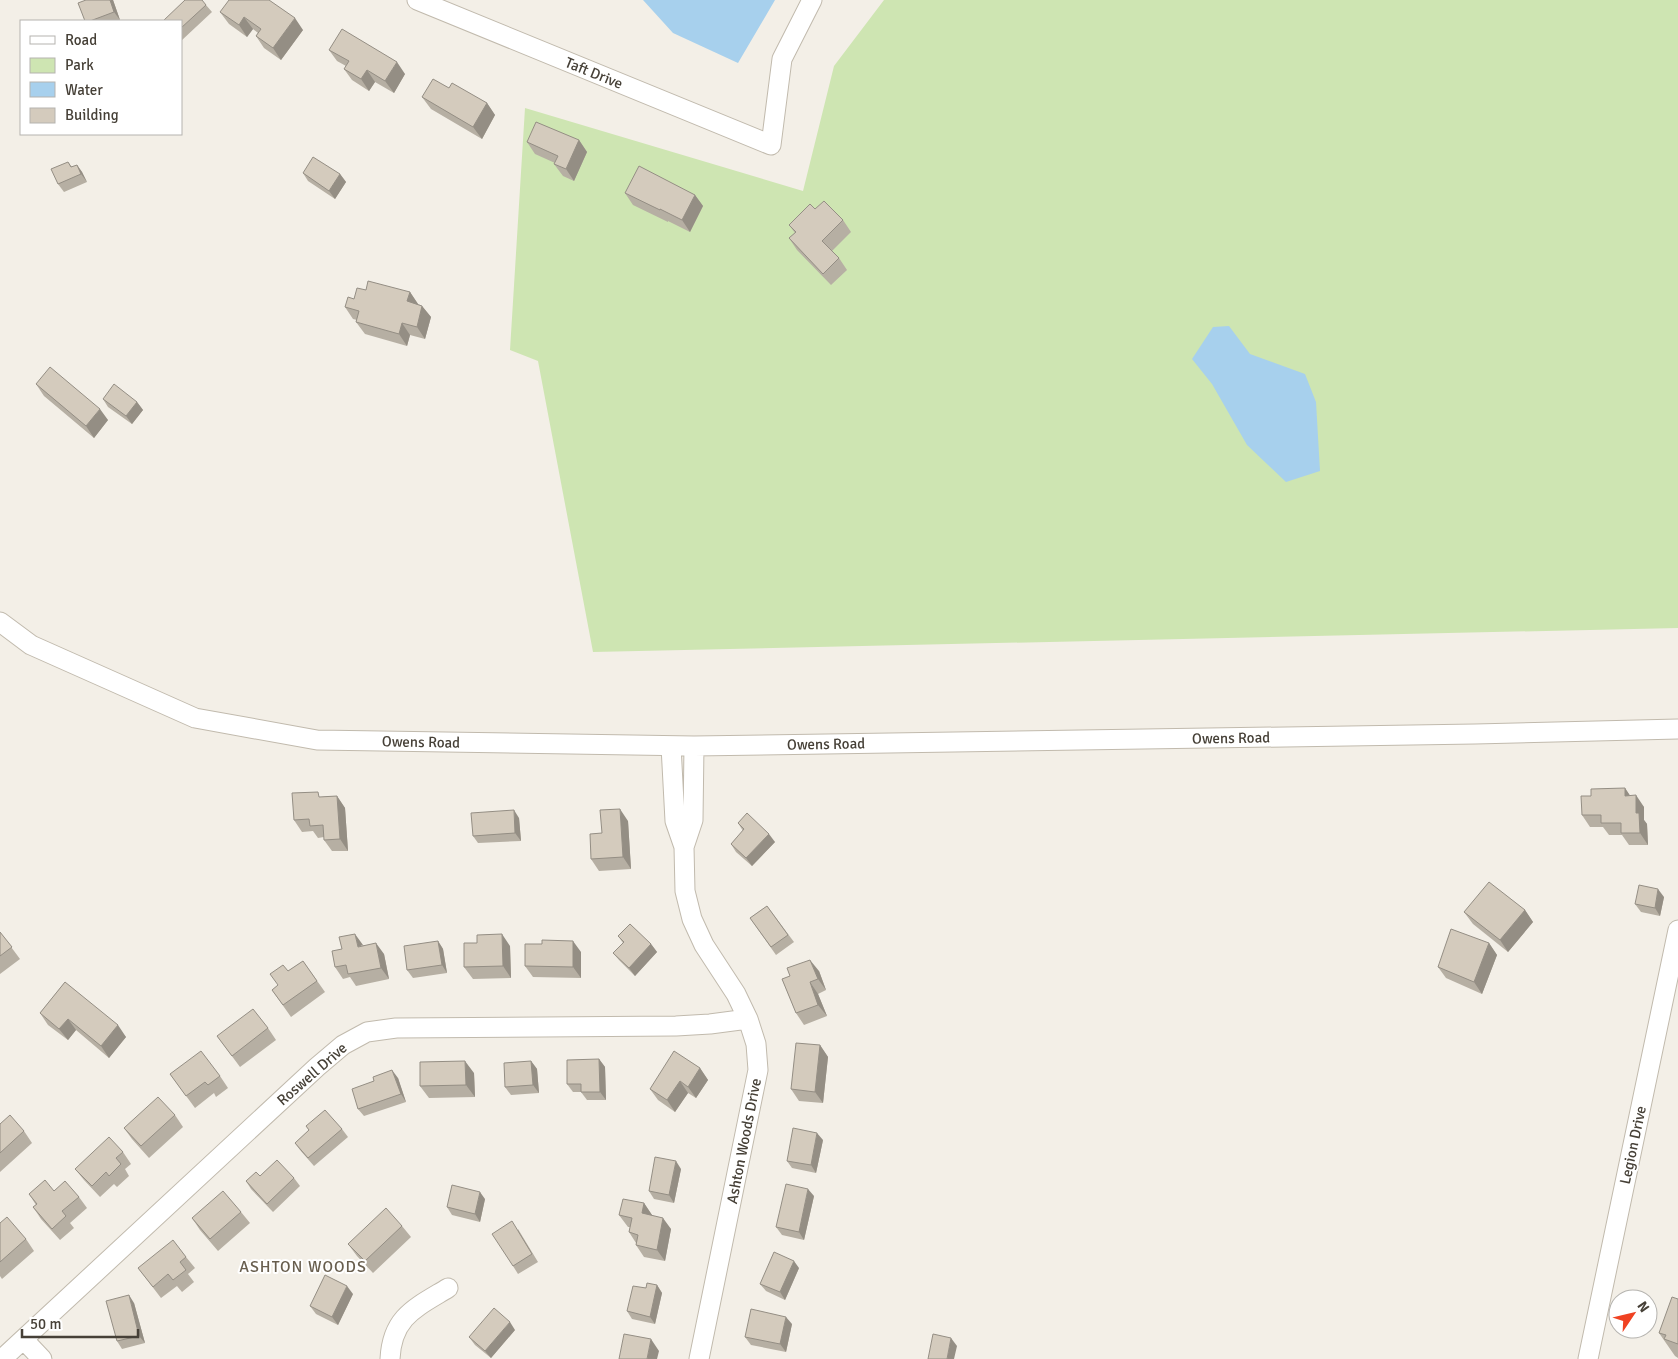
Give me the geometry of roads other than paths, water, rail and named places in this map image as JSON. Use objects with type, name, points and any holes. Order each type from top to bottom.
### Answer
[{"type":"street","name":"Taft Drive","points":[[417,0],[770,145],[782,59],[812,0]]},
{"type":"street","name":"Owens Road","points":[[0,622],[31,645],[195,718],[317,740],[694,746],[1678,729]]},
{"type":"street","name":"Ashton Woods Drive","points":[[671,746],[675,821],[684,847],[685,890],[692,919],[704,946],[736,994],[748,1019],[756,1044],[758,1070],[699,1359]]},
{"type":"street","name":"Ashton Woods Drive","points":[[684,847],[693,820],[694,746]]},
{"type":"street","name":"Legion Drive","points":[[1588,1359],[1678,930]]},
{"type":"street","name":"Roswell Drive","points":[[2,1359],[317,1067],[343,1045],[367,1032],[396,1028],[676,1026],[748,1019]]},
{"type":"street","points":[[390,1359],[391,1344],[399,1323],[415,1308],[448,1288]]},
{"type":"street","points":[[24,1340],[42,1359]]},
{"type":"water","points":[[643,0],[775,0],[738,63],[673,33]]},
{"type":"water","points":[[1229,326],[1250,354],[1305,374],[1316,402],[1320,471],[1286,482],[1247,445],[1212,384],[1192,359],[1213,327]]},
{"type":"district","name":"ASHTON WOODS","points":[[303,1266]]}]
